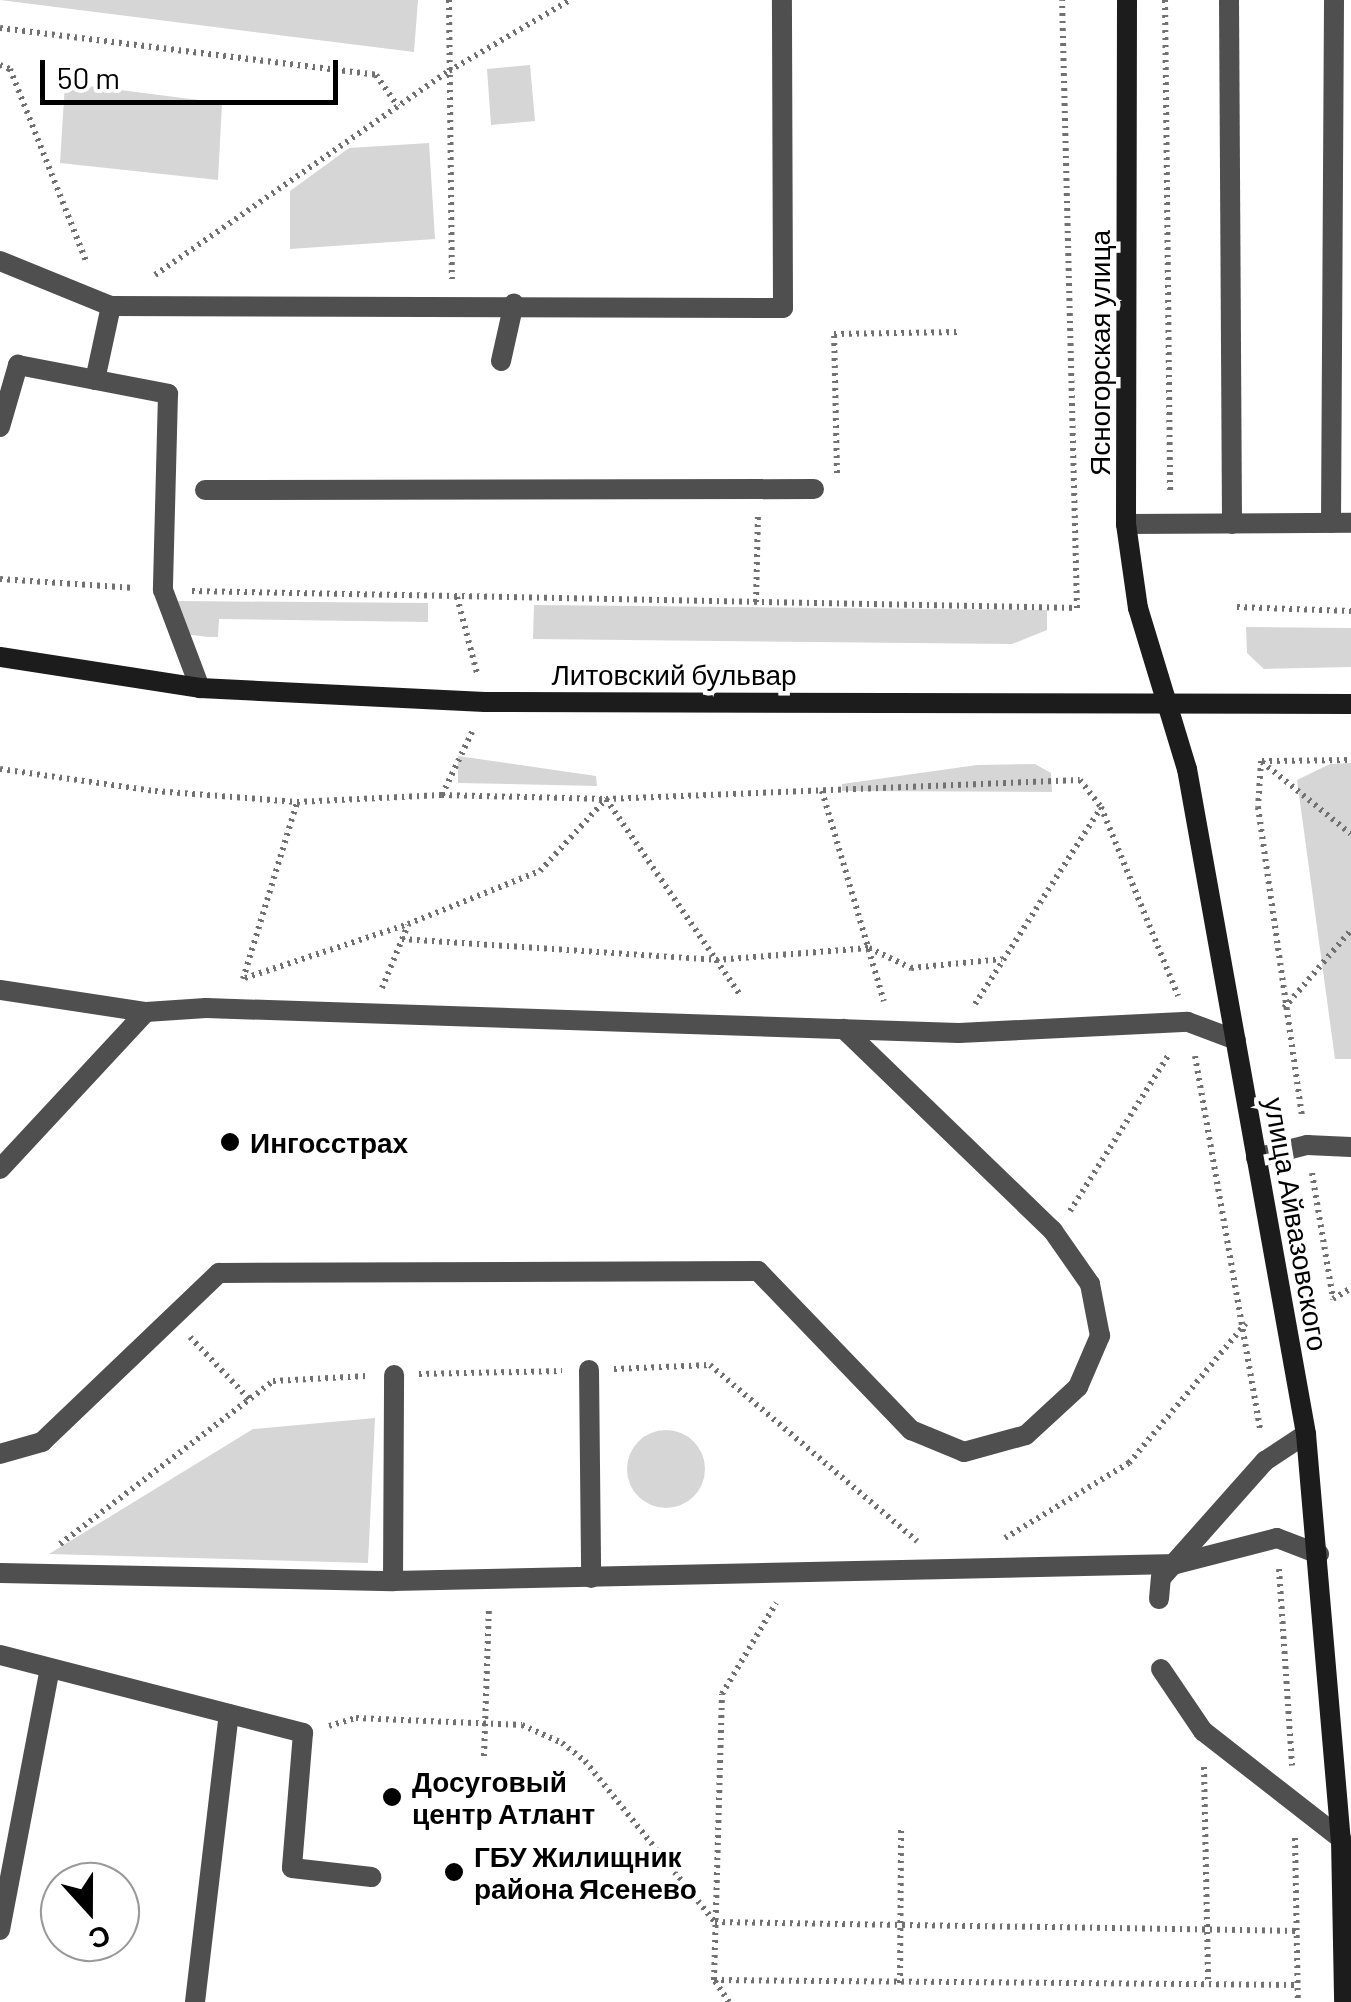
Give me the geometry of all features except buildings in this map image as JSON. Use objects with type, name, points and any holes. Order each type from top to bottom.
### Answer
[{"type":"main road","name":"Ясногорская улица","points":[[1127,0],[1126,524],[1138,608],[1167,701]]},
{"type":"main road","name":"Литовский бульвар","points":[[0,657],[200,688],[485,702],[1351,704]]},
{"type":"main road","name":"улица Айвазовского","points":[[1167,701],[1187,769],[1306,1434],[1341,1838],[1344,2002]]},
{"type":"lane","points":[[0,262],[111,306],[514,303],[783,308],[782,0]]},
{"type":"lane","points":[[1229,0],[1232,524]]},
{"type":"lane","points":[[1126,524],[1341,523],[1334,0]]},
{"type":"lane","points":[[501,361],[514,303]]},
{"type":"lane","points":[[95,380],[111,306]]},
{"type":"lane","points":[[0,427],[18,364],[168,394],[163,590],[200,688]]},
{"type":"lane","points":[[206,490],[814,489]]},
{"type":"lane","points":[[0,990],[146,1012],[206,1008],[959,1033],[1188,1022],[1236,1040]]},
{"type":"lane","points":[[0,1169],[146,1012]]},
{"type":"lane","points":[[0,1454],[42,1442],[219,1273],[758,1270],[911,1430],[964,1452],[1026,1435],[1078,1387],[1093,1353],[1100,1336],[1090,1284],[1053,1231],[844,1029]]},
{"type":"lane","points":[[1256,1158],[1307,1145],[1351,1148]]},
{"type":"lane","points":[[589,1370],[591,1578]]},
{"type":"lane","points":[[393,1581],[394,1375]]},
{"type":"lane","points":[[1159,1599],[1160,1578],[1265,1461],[1306,1434]]},
{"type":"lane","points":[[10,1574],[393,1581],[1176,1564],[1277,1538],[1319,1554]]},
{"type":"lane","points":[[0,1655],[303,1732],[292,1868],[371,1877]]},
{"type":"lane","points":[[1161,1668],[1203,1731],[1341,1838]]},
{"type":"lane","points":[[0,1930],[50,1669]]},
{"type":"lane","points":[[195,2002],[229,1714]]},
{"type":"path","points":[[448,0],[452,303]]},
{"type":"path","points":[[0,66],[10,69],[69,230],[111,306],[449,71],[570,0]]},
{"type":"path","points":[[0,579],[163,590],[1077,608],[1062,0]]},
{"type":"path","points":[[1165,0],[1170,524]]},
{"type":"path","points":[[0,28],[376,75],[398,106]]},
{"type":"path","points":[[814,489],[837,490],[834,334],[960,332]]},
{"type":"path","points":[[756,603],[759,488]]},
{"type":"path","points":[[1237,607],[1351,611]]},
{"type":"path","points":[[1261,761],[1351,760]]},
{"type":"path","points":[[1261,761],[1351,834]]},
{"type":"path","points":[[1261,761],[1258,807],[1284,1008],[1333,1299],[1351,1288]]},
{"type":"path","points":[[0,769],[156,791],[297,802],[442,795],[606,799],[1080,780]]},
{"type":"path","points":[[822,791],[893,1031]]},
{"type":"path","points":[[206,1008],[244,978],[408,924],[540,871],[606,799]]},
{"type":"path","points":[[606,799],[762,1026]]},
{"type":"path","points":[[244,978],[297,802]]},
{"type":"path","points":[[959,1033],[1002,959],[1101,808]]},
{"type":"path","points":[[372,1013],[408,924]]},
{"type":"path","points":[[1284,1008],[1351,930]]},
{"type":"path","points":[[402,939],[716,960],[868,948],[911,968],[1002,959]]},
{"type":"path","points":[[1092,1185],[1188,1022]]},
{"type":"path","points":[[172,1318],[249,1399]]},
{"type":"path","points":[[1000,1541],[1130,1463],[1247,1322],[1265,1461]]},
{"type":"path","points":[[10,1574],[272,1381],[710,1365],[951,1570]]},
{"type":"path","points":[[1277,1538],[1294,1804],[1298,2002]]},
{"type":"path","points":[[730,2002],[714,1980],[722,1694],[794,1574]]},
{"type":"path","points":[[484,1756],[490,1580]]},
{"type":"path","points":[[303,1732],[356,1718],[522,1724],[585,1761],[715,1922]]},
{"type":"path","points":[[1203,1731],[1208,1984]]},
{"type":"path","points":[[900,1983],[904,1921],[901,1829]]},
{"type":"path","points":[[715,1922],[904,1921],[1298,1930]]},
{"type":"path","points":[[714,1980],[1298,1986]]},
{"type":"shaded area","points":[[0,0],[418,0],[414,52]]},
{"type":"shaded area","points":[[530,65],[535,121],[491,125],[487,69]]},
{"type":"shaded area","points":[[65,83],[222,103],[218,180],[60,163]]},
{"type":"shaded area","points":[[429,143],[435,239],[290,249],[290,191],[349,148]]},
{"type":"shaded area","points":[[177,601],[428,603],[428,622],[219,619],[218,637],[208,637],[184,634]]},
{"type":"shaded area","points":[[534,605],[1047,610],[1047,630],[1012,644],[533,639]]},
{"type":"shaded area","points":[[1246,627],[1351,628],[1351,667],[1264,669],[1247,653]]},
{"type":"shaded area","points":[[458,756],[596,776],[597,786],[458,783]]},
{"type":"shaded area","points":[[1351,763],[1351,1059],[1335,1059],[1297,780],[1330,764]]},
{"type":"shaded area","points":[[1035,764],[1051,773],[1052,792],[842,791],[842,784],[977,765]]},
{"type":"shaded area","points":[[375,1418],[368,1563],[49,1554],[253,1429]]},
{"type":"shaded area","points":[[666,1430],[694,1441],[705,1469],[694,1497],[666,1508],[638,1497],[627,1469],[638,1441]]},
{"type":"place","name":"Ингосстрах","points":[[230,1142]]},
{"type":"place","name":"Досуговый центр Атлант","points":[[392,1797]]},
{"type":"place","name":"ГБУ Жилищник района Ясенево","points":[[454,1872]]}]
